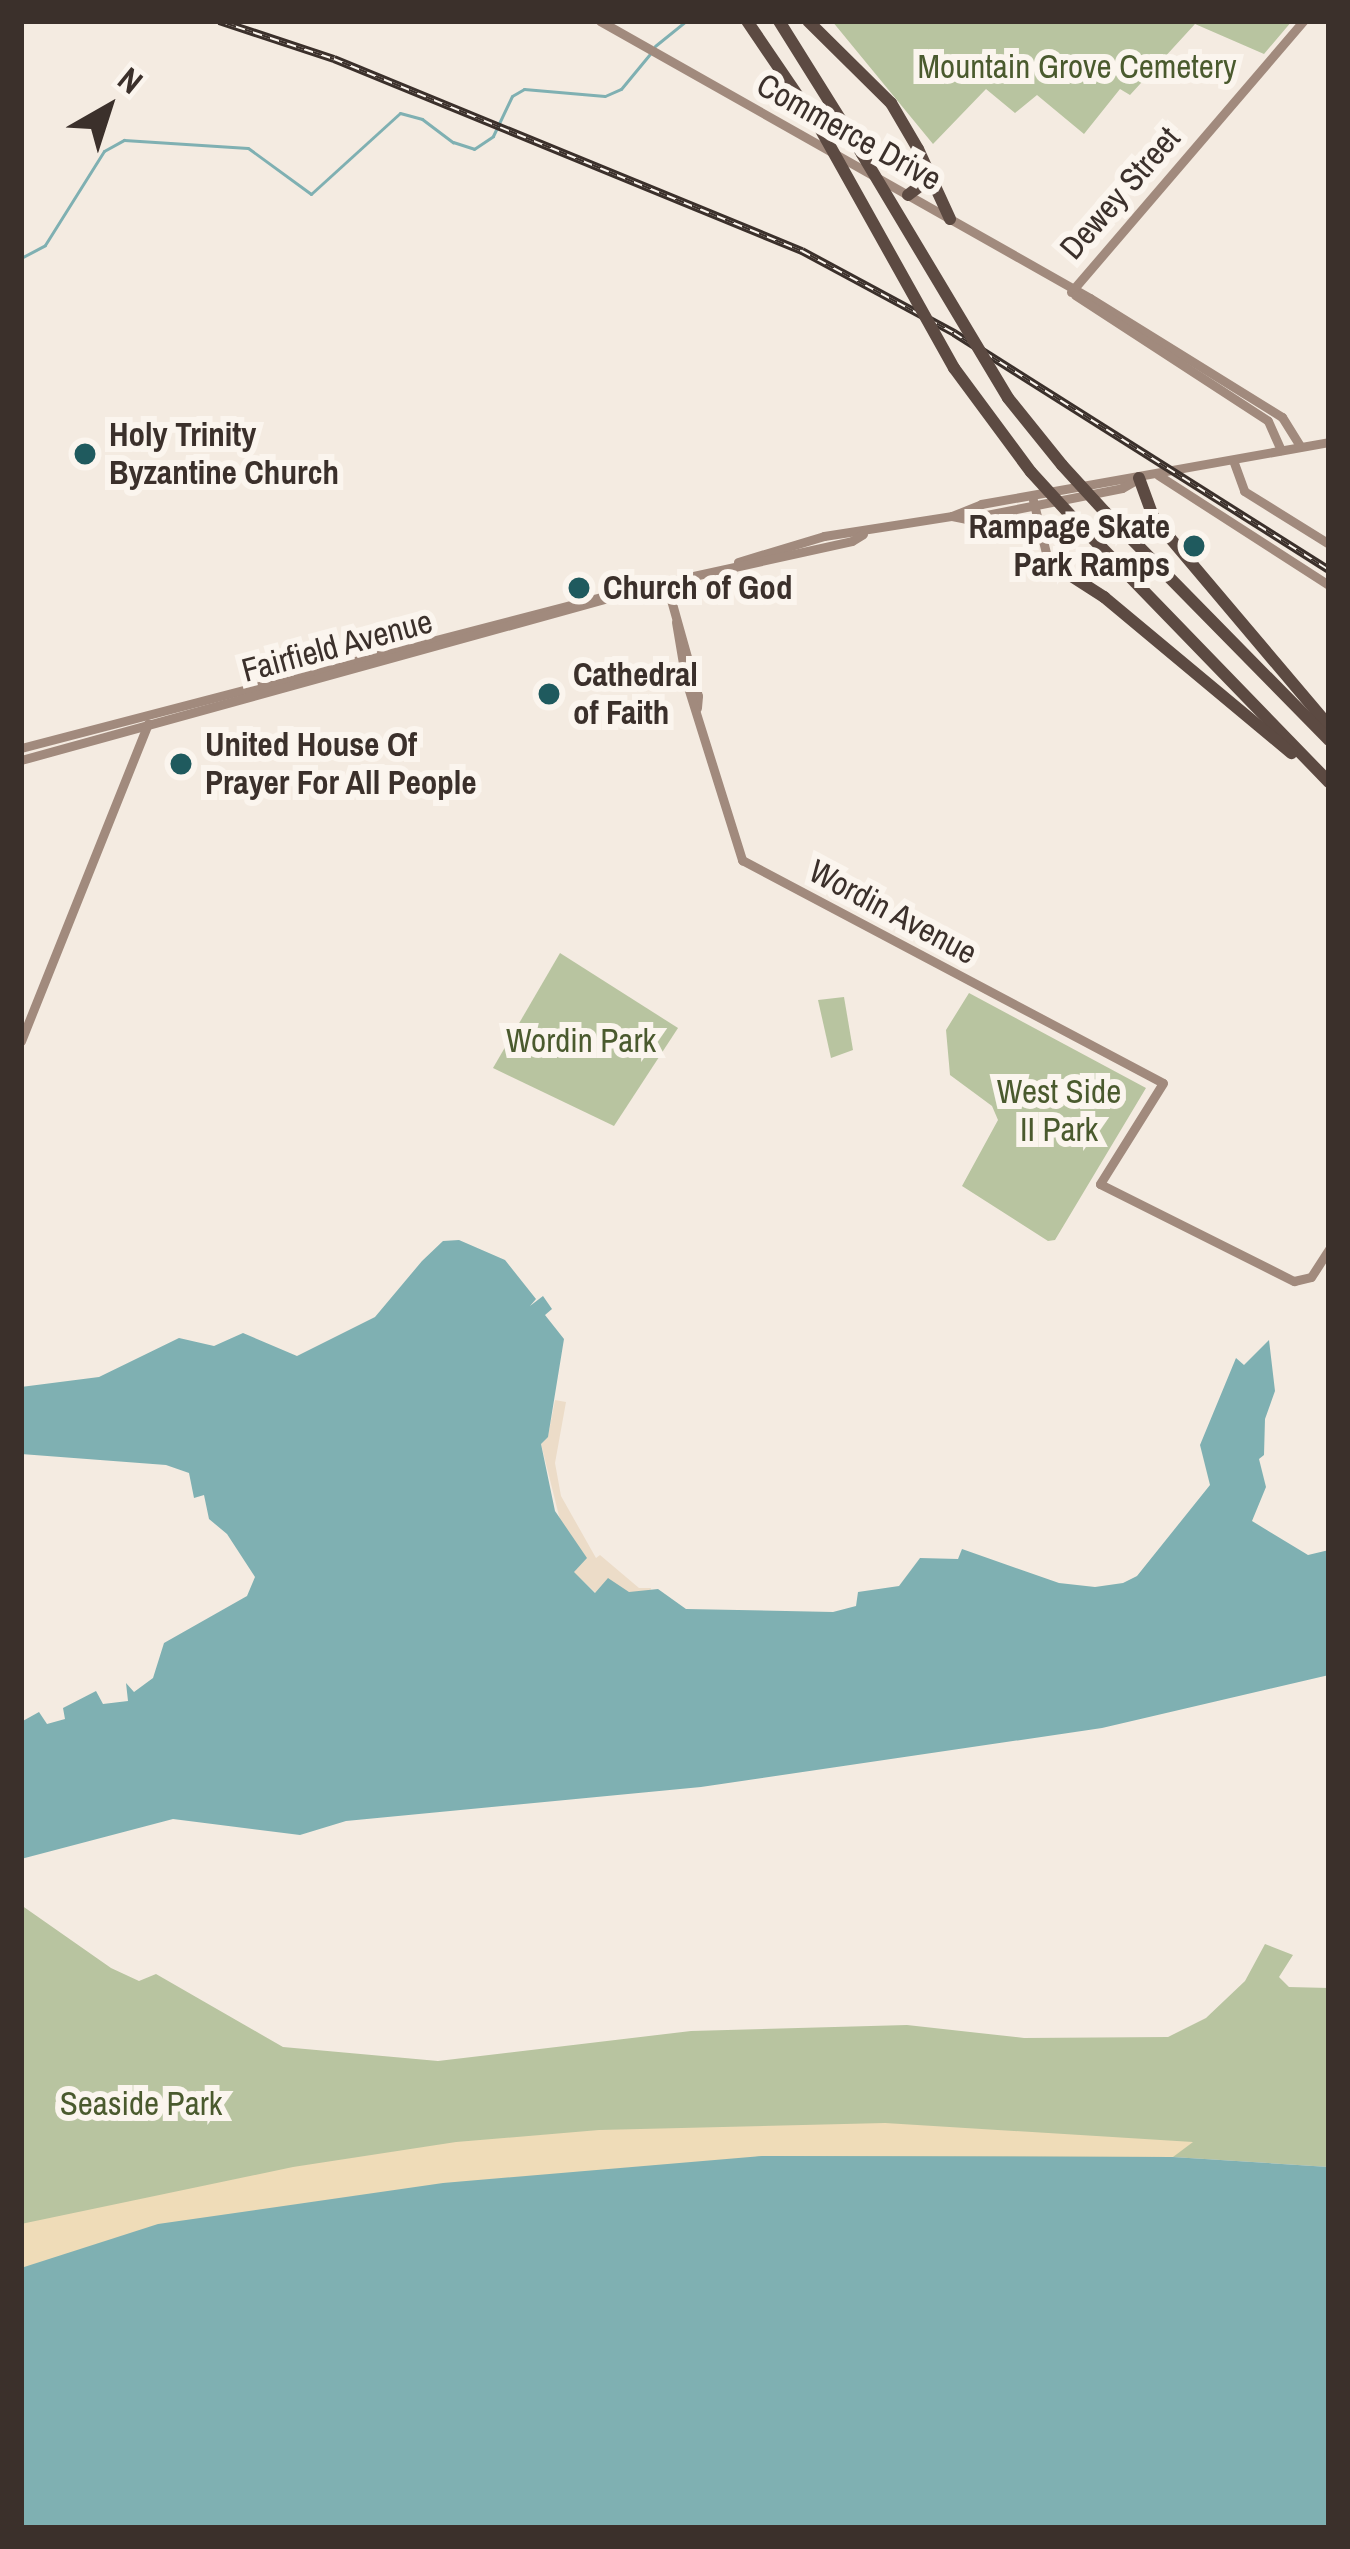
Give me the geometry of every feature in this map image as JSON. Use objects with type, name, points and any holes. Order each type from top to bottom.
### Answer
[{"type":"highway","points":[[747,21],[821,130],[954,368],[1031,472],[1329,783]]},
{"type":"highway","points":[[779,21],[1008,398],[1105,512],[1329,740]]},
{"type":"highway","points":[[808,21],[883,94],[923,159],[950,219]]},
{"type":"highway","points":[[908,195],[923,182],[923,159]]},
{"type":"highway","points":[[1139,478],[1154,519],[1329,726]]},
{"type":"highway","points":[[1048,561],[1104,597],[1329,783]]},
{"type":"main road","name":"Commerce Drive","points":[[601,21],[950,219],[1282,417],[1300,446]]},
{"type":"main road","name":"Dewey Street","points":[[1071,292],[1304,21]]},
{"type":"main road","name":"Commerce Drive","points":[[1220,384],[1274,426],[1281,450]]},
{"type":"main road","name":"Fairfield Avenue","points":[[21,748],[184,709],[632,584],[762,564],[853,541],[863,534],[952,516],[961,508],[1033,500],[1329,442]]},
{"type":"main road","points":[[1233,460],[1244,490],[1329,544]]},
{"type":"main road","points":[[1158,475],[1329,585]]},
{"type":"main road","points":[[1033,500],[1048,561]]},
{"type":"main road","name":"Wordin Avenue","points":[[666,582],[742,860],[1163,1083],[1100,1184],[1294,1281],[1305,1281],[1329,1249]]},
{"type":"main road","name":"Fairfield Avenue","points":[[21,760],[150,718]]},
{"type":"main road","points":[[21,1041],[150,718]]},
{"type":"green space","name":"Mountain Grove Cemetery","points":[[832,21],[1292,21],[1264,54],[1195,24],[1130,95],[1120,89],[1084,134],[1037,95],[1015,113],[986,89],[933,144]]},
{"type":"green space","name":"Wordin Park","points":[[560,953],[678,1028],[614,1126],[493,1068]]},
{"type":"green space","name":"West Side II Park","points":[[969,993],[1146,1088],[1055,1240],[1048,1241],[962,1186],[998,1120],[992,1106],[950,1075],[946,1030]]},
{"type":"green space","points":[[844,997],[853,1050],[831,1058],[818,1000]]},
{"type":"green space","name":"Seaside Park","points":[[21,1905],[111,1968],[139,1981],[156,1974],[283,2047],[438,2061],[691,2031],[907,2025],[1024,2038],[1168,2037],[1206,2018],[1245,1981],[1265,1944],[1293,1955],[1279,1977],[1289,1987],[1329,1988],[1329,2167],[1173,2157],[158,2224],[21,2268]]},
{"type":"sand","points":[[885,2123],[1193,2142],[1173,2157],[762,2156],[21,2268],[21,2224],[293,2167],[456,2142],[599,2130]]},
{"type":"shaded area","points":[[555,1400],[566,1402],[555,1463],[561,1496],[596,1558],[600,1555],[639,1588],[651,1588],[650,1594],[596,1593],[573,1572],[541,1444],[548,1436]]},
{"type":"water","points":[[459,1240],[505,1260],[536,1299],[530,1306],[543,1296],[552,1309],[545,1315],[564,1339],[548,1437],[541,1444],[555,1511],[587,1558],[574,1572],[595,1593],[608,1578],[629,1592],[658,1589],[686,1609],[833,1612],[856,1606],[858,1592],[899,1586],[920,1558],[958,1559],[962,1549],[1059,1583],[1095,1587],[1123,1583],[1137,1576],[1210,1485],[1200,1445],[1236,1358],[1244,1365],[1269,1340],[1275,1391],[1265,1419],[1264,1455],[1259,1459],[1266,1487],[1252,1521],[1308,1555],[1329,1550],[1329,1675],[1102,1728],[701,1787],[346,1821],[300,1835],[173,1819],[21,1859],[21,1722],[39,1712],[47,1724],[65,1719],[63,1708],[96,1691],[103,1704],[128,1701],[126,1683],[134,1692],[153,1678],[164,1643],[247,1596],[255,1577],[227,1534],[209,1519],[204,1495],[194,1498],[189,1473],[166,1465],[21,1454],[21,1387],[99,1377],[179,1338],[214,1346],[243,1333],[297,1356],[375,1317],[443,1241]]},
{"type":"water","points":[[762,2156],[1173,2157],[1329,2167],[1329,2528],[21,2528],[21,2268],[158,2224],[443,2183]]},
{"type":"waterway","points":[[655,46],[686,21]]},
{"type":"waterway","points":[[21,258],[45,245],[104,151],[124,140],[248,148],[311,194],[400,113],[422,119],[453,142],[474,149],[493,136],[512,96],[524,89],[605,96],[621,89],[650,54]]},
{"type":"railway","points":[[219,21],[334,59],[802,251],[954,333],[1329,570]]},
{"type":"place","name":"Holy Trinity Byzantine Church","points":[[85,454]]},
{"type":"place","name":"Rampage Skate Park Ramps","points":[[1194,546]]},
{"type":"place","name":"Church of God","points":[[579,588]]},
{"type":"place","name":"Cathedral of Faith","points":[[549,694]]},
{"type":"place","name":"United House Of Prayer For All People","points":[[181,764]]}]
